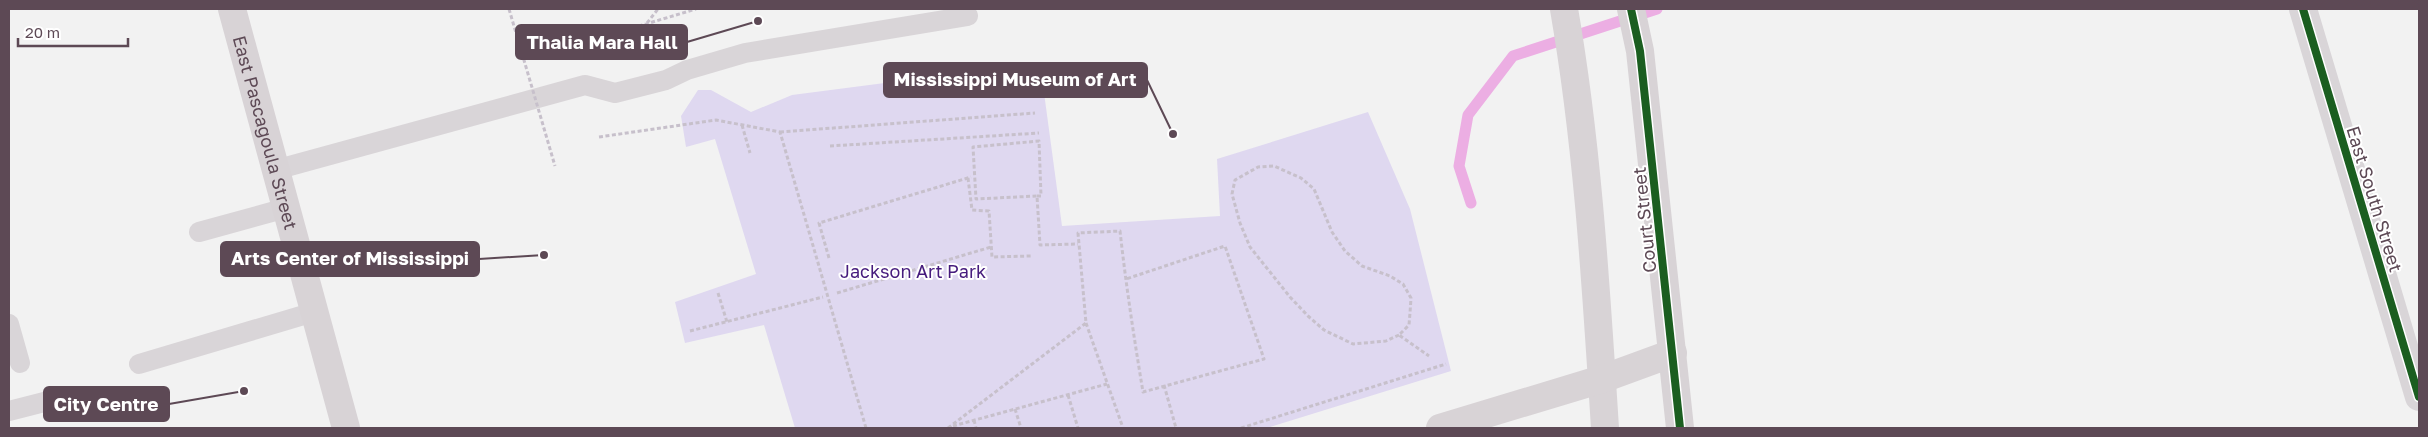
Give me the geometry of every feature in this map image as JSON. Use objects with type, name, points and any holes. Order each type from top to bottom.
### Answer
[{"type":"street","name":"East Pascagoula Street","points":[[232,9],[346,428]]},
{"type":"street","points":[[1564,9],[1577,84],[1588,191],[1605,428]]},
{"type":"street","name":"Court Street","points":[[1631,9],[1640,51],[1680,428]]},
{"type":"street","name":"East South Street","points":[[2303,9],[2417,379]]},
{"type":"street","points":[[1440,428],[1602,379],[1673,353]]},
{"type":"lane","points":[[275,170],[584,86],[616,93],[666,80],[687,70],[745,53],[968,16]]},
{"type":"lane","points":[[199,232],[286,208]]},
{"type":"lane","points":[[139,364],[314,312]]},
{"type":"lane","points":[[9,324],[20,363]]},
{"type":"lane","points":[[9,411],[56,399]]},
{"type":"path","points":[[509,9],[555,166]]},
{"type":"path","points":[[646,24],[658,9]]},
{"type":"path","points":[[539,56],[696,9]]},
{"type":"path","points":[[599,137],[716,120],[780,132],[1035,113]]},
{"type":"path","points":[[742,125],[750,154]]},
{"type":"path","points":[[780,132],[866,428]]},
{"type":"path","points":[[830,146],[1039,133]]},
{"type":"path","points":[[1039,141],[1041,196],[1037,196],[976,199],[973,147],[1039,141]]},
{"type":"path","points":[[1274,166],[1301,178],[1314,189],[1332,232],[1345,251],[1362,266],[1390,276],[1403,284],[1411,298],[1410,313],[1408,325],[1398,335],[1386,341],[1353,344],[1324,330],[1308,316],[1290,298],[1250,247],[1240,223],[1232,194],[1235,180],[1258,167],[1274,166]]},
{"type":"path","points":[[829,258],[819,223],[970,178],[972,210],[989,210],[992,257],[1031,256]]},
{"type":"path","points":[[1037,196],[1040,245],[1078,244]]},
{"type":"path","points":[[1123,428],[1086,323],[1078,233],[1120,231],[1126,279],[1144,392],[1264,359],[1225,246],[1126,279]]},
{"type":"path","points":[[837,293],[991,247]]},
{"type":"path","points":[[718,293],[727,322]]},
{"type":"path","points":[[690,331],[823,297]]},
{"type":"path","points":[[949,428],[1086,323]]},
{"type":"path","points":[[1398,335],[1429,356]]},
{"type":"path","points":[[1241,428],[1446,364]]},
{"type":"path","points":[[949,428],[1107,384]]},
{"type":"path","points":[[1164,385],[1176,428]]},
{"type":"path","points":[[1068,394],[1078,428]]},
{"type":"path","points":[[1015,409],[1021,428]]},
{"type":"path","points":[[974,420],[976,428]]},
{"type":"green space","name":"Jackson Art Park","points":[[1040,63],[1062,226],[1220,216],[1217,159],[1368,112],[1410,209],[1451,371],[1267,428],[795,428],[764,325],[685,343],[675,302],[756,274],[715,139],[686,147],[681,116],[698,90],[711,90],[751,112],[792,95]]},
{"type":"waterway","points":[[1471,203],[1459,166],[1468,115],[1513,56],[1657,9]]},
{"type":"cycle path","points":[[1631,9],[1640,51],[1680,428]]},
{"type":"cycle path","points":[[2303,9],[2419,397]]},
{"type":"place","name":"Thalia Mara Hall","points":[[758,21]]},
{"type":"place","name":"Mississippi Museum of Art","points":[[1173,134]]},
{"type":"place","name":"Arts Center of Mississippi","points":[[544,255]]},
{"type":"place","name":"City Centre","points":[[244,391]]}]
